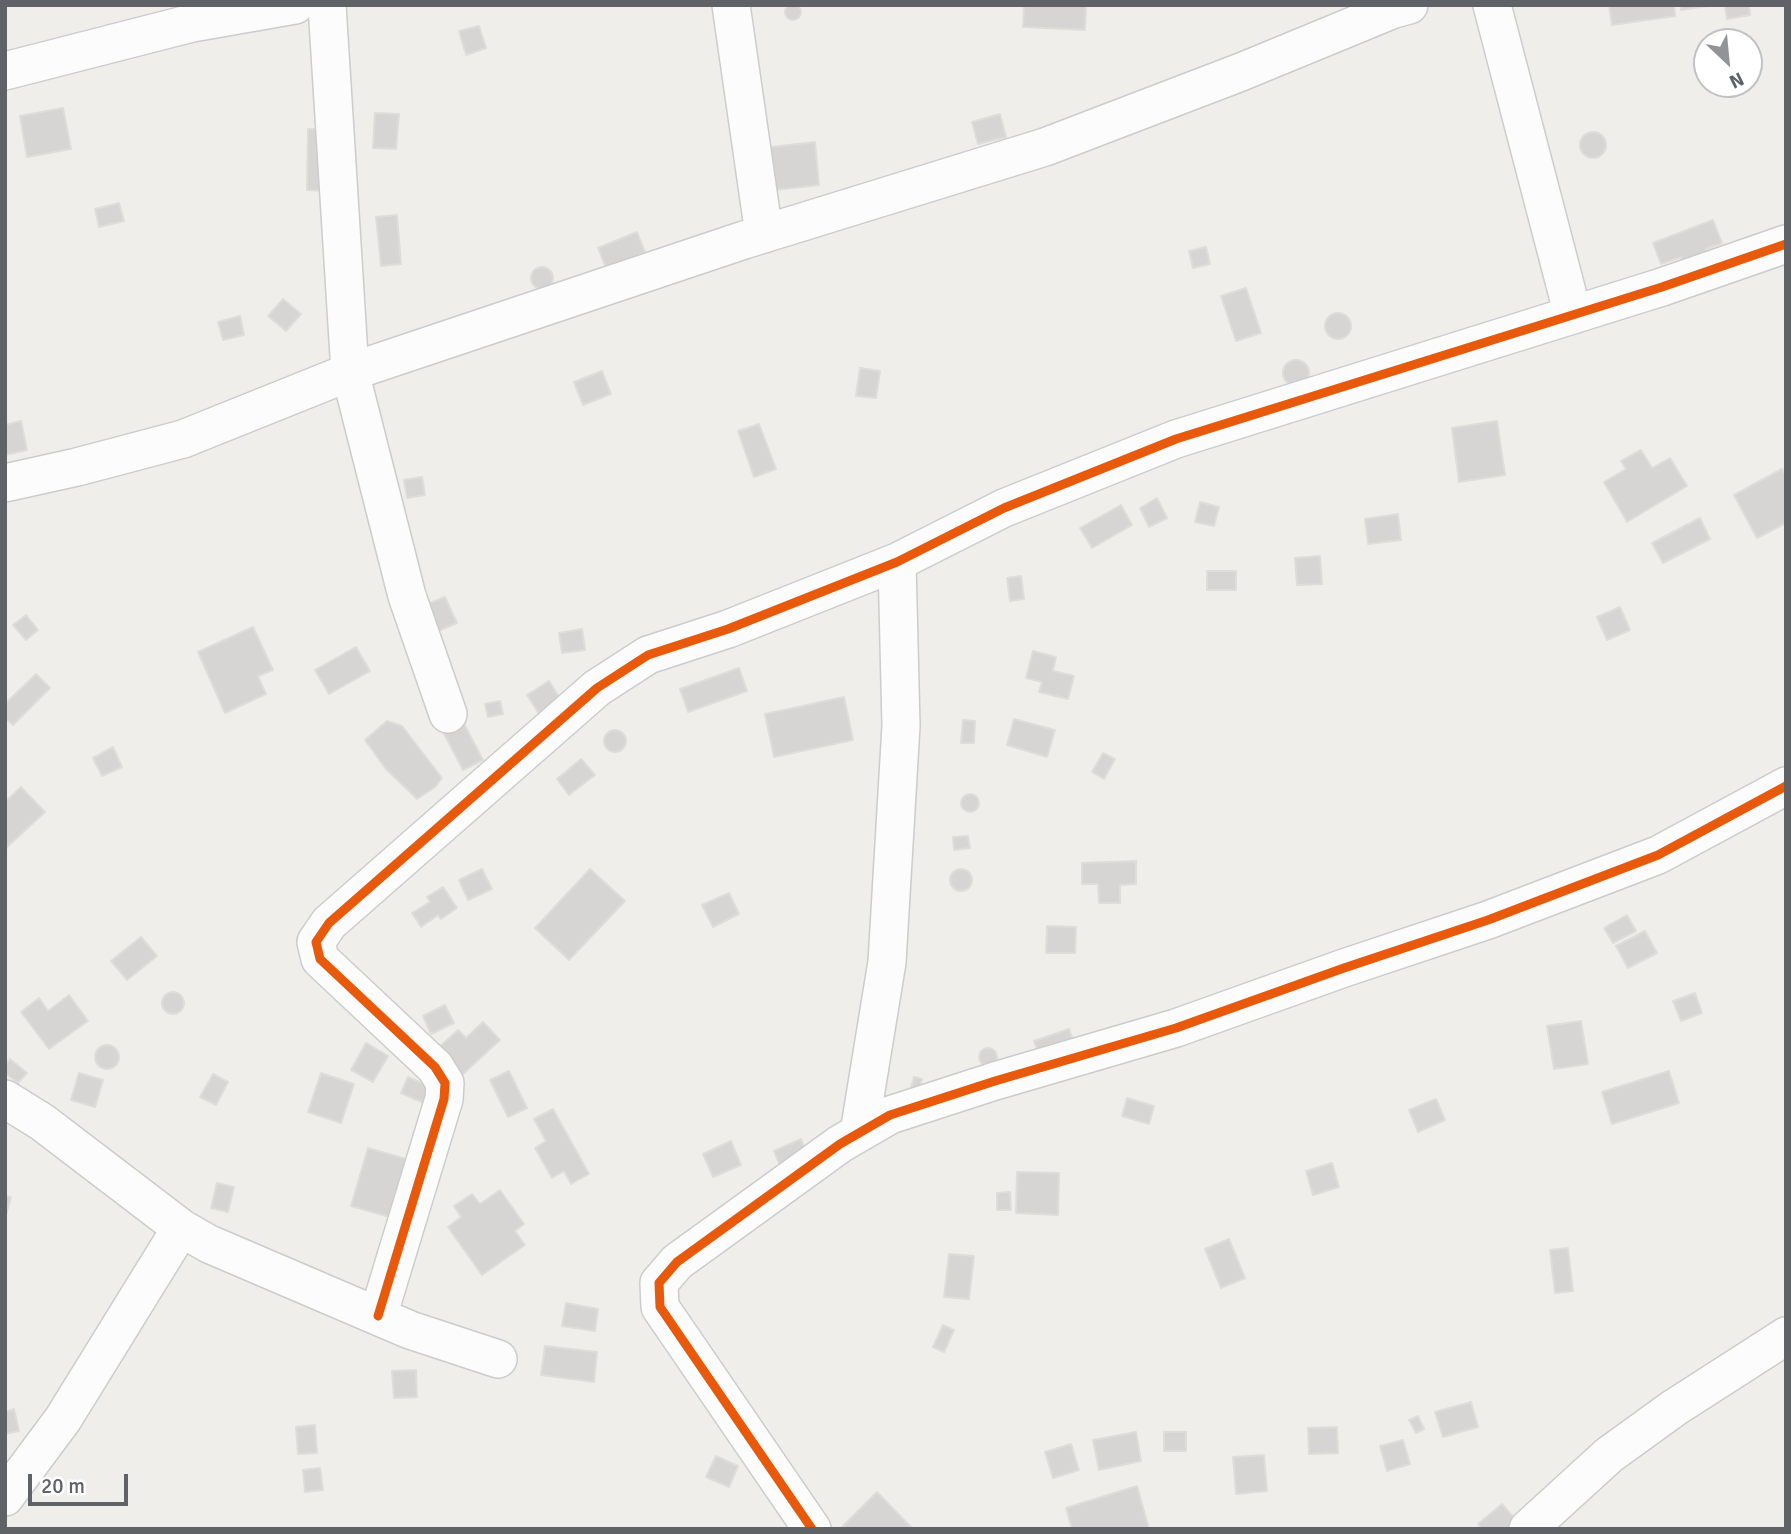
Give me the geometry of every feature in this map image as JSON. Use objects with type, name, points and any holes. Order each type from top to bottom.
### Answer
[{"type":"street","points":[[5,71],[192,23],[295,5]]},
{"type":"street","points":[[327,5],[350,372],[407,596],[447,714]]},
{"type":"street","points":[[731,5],[764,234]]},
{"type":"street","points":[[1258,64],[1334,5]]},
{"type":"street","points":[[5,483],[183,439],[350,372],[764,234],[1045,147],[1409,5]]},
{"type":"street","points":[[1492,5],[1573,315]]},
{"type":"street","points":[[378,1316],[444,1099],[445,1083],[435,1067],[320,959],[316,943],[329,923],[597,688],[648,655],[728,629],[897,562],[1004,508],[1176,439],[1573,315],[1786,244]]},
{"type":"street","points":[[859,1133],[887,962],[901,726],[897,562]]},
{"type":"street","points":[[812,1529],[660,1307],[659,1283],[677,1262],[840,1144],[890,1115],[1176,1028],[1488,920],[1658,855],[1786,786]]},
{"type":"street","points":[[5,1099],[42,1122],[181,1228],[209,1244],[410,1330],[498,1359]]},
{"type":"street","points":[[5,1497],[62,1419],[181,1228]]},
{"type":"street","points":[[1528,1529],[1609,1455],[1674,1408],[1786,1336]]},
{"type":"building","points":[[790,4],[796,4],[801,12],[799,18],[790,20],[785,15],[785,9]]},
{"type":"building","points":[[1024,5],[1086,5],[1085,30],[1023,27]]},
{"type":"building","points":[[1609,5],[1674,5],[1675,16],[1612,25]]},
{"type":"building","points":[[1681,5],[1714,5],[1681,10]]},
{"type":"building","points":[[1725,5],[1749,5],[1750,15],[1727,19]]},
{"type":"building","points":[[479,26],[486,48],[466,55],[459,31]]},
{"type":"building","points":[[63,108],[71,149],[27,157],[20,116]]},
{"type":"building","points":[[375,113],[399,114],[396,149],[373,148]]},
{"type":"building","points":[[1000,114],[1006,137],[978,144],[972,122]]},
{"type":"building","points":[[308,129],[330,129],[329,191],[307,190]]},
{"type":"building","points":[[1593,132],[1602,136],[1606,145],[1602,154],[1593,158],[1584,154],[1580,145],[1584,136]]},
{"type":"building","points":[[815,142],[819,185],[775,190],[771,147]]},
{"type":"building","points":[[119,203],[124,221],[99,227],[95,209]]},
{"type":"building","points":[[397,215],[401,264],[381,266],[376,217]]},
{"type":"building","points":[[1713,220],[1722,243],[1706,249],[1708,256],[1684,265],[1681,257],[1661,264],[1653,243]]},
{"type":"building","points":[[637,232],[645,252],[606,268],[598,248]]},
{"type":"building","points":[[1206,247],[1210,264],[1193,268],[1189,251]]},
{"type":"building","points":[[538,267],[546,267],[553,274],[553,282],[546,289],[538,289],[531,282],[531,274]]},
{"type":"building","points":[[1246,288],[1261,333],[1236,341],[1221,296]]},
{"type":"building","points":[[283,299],[301,314],[286,331],[268,316]]},
{"type":"building","points":[[1338,313],[1348,316],[1351,326],[1348,336],[1338,339],[1328,336],[1325,326],[1328,316]]},
{"type":"building","points":[[240,316],[244,335],[223,340],[218,322]]},
{"type":"building","points":[[1296,360],[1305,364],[1309,373],[1305,382],[1296,386],[1287,382],[1283,373],[1287,364]]},
{"type":"building","points":[[860,368],[880,371],[876,398],[856,396]]},
{"type":"building","points":[[602,371],[611,394],[583,405],[574,382]]},
{"type":"building","points":[[21,421],[27,450],[5,455],[5,425]]},
{"type":"building","points":[[1497,421],[1505,475],[1459,482],[1452,428]]},
{"type":"building","points":[[759,424],[776,469],[754,477],[738,431]]},
{"type":"building","points":[[1641,450],[1652,468],[1670,458],[1687,486],[1627,522],[1604,482],[1626,469],[1621,461]]},
{"type":"building","points":[[1782,469],[1786,476],[1786,523],[1757,538],[1734,495]]},
{"type":"building","points":[[422,477],[425,495],[407,498],[404,480]]},
{"type":"building","points":[[1157,498],[1167,518],[1149,527],[1140,508]]},
{"type":"building","points":[[1200,502],[1219,507],[1214,526],[1195,522]]},
{"type":"building","points":[[1121,505],[1132,525],[1092,548],[1080,528]]},
{"type":"building","points":[[1398,514],[1401,540],[1368,544],[1365,519]]},
{"type":"building","points":[[1700,518],[1710,539],[1663,563],[1652,543]]},
{"type":"building","points":[[1320,556],[1322,584],[1297,585],[1295,558]]},
{"type":"building","points":[[1207,571],[1236,571],[1236,590],[1207,590]]},
{"type":"building","points":[[1021,576],[1024,599],[1010,601],[1007,578]]},
{"type":"building","points":[[445,597],[457,623],[436,632],[425,605]]},
{"type":"building","points":[[1620,607],[1630,630],[1607,640],[1597,617]]},
{"type":"building","points":[[26,615],[38,630],[26,640],[13,625]]},
{"type":"building","points":[[253,627],[273,670],[258,676],[266,694],[225,713],[198,652]]},
{"type":"building","points":[[582,629],[585,650],[562,653],[559,633]]},
{"type":"building","points":[[356,647],[370,671],[329,694],[315,670]]},
{"type":"building","points":[[1033,651],[1056,657],[1053,671],[1074,676],[1068,699],[1039,692],[1042,682],[1026,678]]},
{"type":"building","points":[[739,668],[747,691],[688,712],[680,689]]},
{"type":"building","points":[[36,674],[50,688],[13,725],[5,718],[5,704]]},
{"type":"building","points":[[549,681],[563,703],[541,717],[527,695]]},
{"type":"building","points":[[844,697],[853,740],[774,757],[765,714]]},
{"type":"building","points":[[500,701],[503,714],[488,717],[485,704]]},
{"type":"building","points":[[1014,719],[1055,730],[1047,757],[1007,745]]},
{"type":"building","points":[[462,720],[483,760],[463,770],[442,730]]},
{"type":"building","points":[[963,720],[975,721],[974,743],[961,743]]},
{"type":"building","points":[[387,721],[402,726],[442,778],[435,787],[417,799],[386,769],[365,740]]},
{"type":"building","points":[[615,730],[623,733],[626,741],[623,749],[615,752],[607,749],[604,741],[607,733]]},
{"type":"building","points":[[113,747],[122,767],[102,776],[93,758]]},
{"type":"building","points":[[1103,753],[1115,759],[1104,779],[1092,772]]},
{"type":"building","points":[[581,759],[595,775],[569,795],[557,779]]},
{"type":"building","points":[[21,787],[45,812],[5,849],[5,802]]},
{"type":"building","points":[[970,794],[976,797],[979,803],[976,809],[970,812],[964,809],[961,803],[964,797]]},
{"type":"building","points":[[968,836],[970,848],[954,850],[953,837]]},
{"type":"building","points":[[1136,861],[1136,884],[1120,885],[1120,903],[1099,903],[1098,884],[1082,884],[1082,863]]},
{"type":"building","points":[[482,869],[492,889],[468,900],[459,880]]},
{"type":"building","points":[[590,869],[625,901],[569,960],[535,928]]},
{"type":"building","points":[[961,869],[969,872],[972,880],[969,888],[961,891],[953,888],[950,880],[953,872]]},
{"type":"building","points":[[443,887],[457,908],[441,919],[438,915],[421,927],[412,913],[430,902],[427,897]]},
{"type":"building","points":[[729,893],[739,914],[713,927],[702,905]]},
{"type":"building","points":[[1627,915],[1636,931],[1613,943],[1604,928]]},
{"type":"building","points":[[1047,926],[1076,927],[1075,953],[1046,953]]},
{"type":"building","points":[[1645,931],[1657,953],[1628,968],[1616,946]]},
{"type":"building","points":[[141,937],[157,956],[127,980],[111,961]]},
{"type":"building","points":[[173,992],[181,995],[184,1003],[181,1011],[173,1014],[165,1011],[162,1003],[165,995]]},
{"type":"building","points":[[1695,993],[1702,1013],[1681,1021],[1673,1001]]},
{"type":"building","points":[[69,995],[88,1021],[49,1049],[21,1012],[39,998],[48,1011]]},
{"type":"building","points":[[445,1005],[454,1023],[431,1034],[423,1016]]},
{"type":"building","points":[[1581,1021],[1588,1064],[1554,1069],[1547,1026]]},
{"type":"building","points":[[483,1022],[500,1040],[462,1075],[437,1049],[458,1030],[466,1038]]},
{"type":"building","points":[[1069,1029],[1078,1053],[1043,1065],[1034,1041]]},
{"type":"building","points":[[366,1043],[388,1056],[373,1082],[351,1070]]},
{"type":"building","points":[[107,1045],[115,1049],[119,1057],[115,1065],[107,1069],[99,1065],[95,1057],[99,1049]]},
{"type":"building","points":[[988,1048],[994,1051],[997,1057],[994,1063],[988,1066],[982,1063],[979,1057],[982,1051]]},
{"type":"building","points":[[10,1059],[27,1073],[18,1083],[5,1073],[5,1065]]},
{"type":"building","points":[[509,1071],[527,1108],[508,1117],[490,1080]]},
{"type":"building","points":[[1669,1071],[1679,1103],[1612,1124],[1602,1092]]},
{"type":"building","points":[[79,1073],[103,1080],[95,1107],[71,1100]]},
{"type":"building","points":[[321,1073],[354,1084],[341,1123],[308,1112]]},
{"type":"building","points":[[213,1074],[228,1082],[216,1105],[200,1097]]},
{"type":"building","points":[[408,1077],[431,1087],[424,1103],[401,1093]]},
{"type":"building","points":[[914,1077],[922,1079],[918,1094],[910,1092]]},
{"type":"building","points":[[1127,1098],[1154,1106],[1149,1124],[1122,1116]]},
{"type":"building","points":[[1436,1099],[1445,1120],[1418,1132],[1409,1110]]},
{"type":"building","points":[[553,1109],[589,1174],[571,1184],[564,1171],[552,1178],[535,1148],[546,1141],[534,1119]]},
{"type":"building","points":[[801,1139],[809,1160],[782,1171],[774,1151]]},
{"type":"building","points":[[731,1141],[741,1165],[713,1177],[703,1154]]},
{"type":"building","points":[[368,1148],[410,1160],[393,1218],[351,1206]]},
{"type":"building","points":[[1332,1163],[1339,1187],[1313,1195],[1306,1171]]},
{"type":"building","points":[[1017,1172],[1059,1173],[1058,1215],[1016,1213]]},
{"type":"building","points":[[217,1183],[234,1187],[228,1212],[211,1208]]},
{"type":"building","points":[[500,1190],[524,1224],[515,1231],[525,1245],[482,1275],[448,1227],[461,1217],[454,1206],[472,1194],[480,1204]]},
{"type":"building","points":[[1010,1192],[1011,1210],[997,1210],[997,1193]]},
{"type":"building","points":[[5,1196],[11,1197],[5,1219]]},
{"type":"building","points":[[1229,1239],[1245,1278],[1221,1288],[1205,1249]]},
{"type":"building","points":[[1568,1248],[1573,1291],[1555,1293],[1550,1250]]},
{"type":"building","points":[[949,1254],[974,1256],[969,1299],[944,1297]]},
{"type":"building","points":[[566,1303],[598,1309],[595,1331],[562,1326]]},
{"type":"building","points":[[943,1325],[954,1330],[944,1352],[933,1347]]},
{"type":"building","points":[[545,1346],[597,1352],[594,1382],[541,1375]]},
{"type":"building","points":[[416,1370],[417,1397],[394,1398],[392,1371]]},
{"type":"building","points":[[1471,1402],[1478,1427],[1443,1437],[1435,1412]]},
{"type":"building","points":[[14,1409],[19,1431],[5,1434],[5,1412]]},
{"type":"building","points":[[1418,1416],[1424,1429],[1416,1433],[1409,1420]]},
{"type":"building","points":[[315,1425],[317,1453],[298,1454],[296,1427]]},
{"type":"building","points":[[1337,1427],[1338,1453],[1309,1454],[1308,1428]]},
{"type":"building","points":[[1136,1432],[1141,1461],[1099,1470],[1093,1440]]},
{"type":"building","points":[[1164,1432],[1186,1432],[1186,1451],[1164,1451]]},
{"type":"building","points":[[1403,1440],[1410,1464],[1387,1471],[1380,1446]]},
{"type":"building","points":[[1071,1444],[1079,1470],[1053,1478],[1045,1452]]},
{"type":"building","points":[[1264,1455],[1267,1491],[1236,1494],[1233,1457]]},
{"type":"building","points":[[716,1456],[738,1466],[729,1487],[706,1477]]},
{"type":"building","points":[[320,1468],[323,1490],[305,1492],[303,1470]]},
{"type":"building","points":[[1137,1486],[1149,1529],[1072,1529],[1066,1508]]},
{"type":"building","points":[[877,1492],[913,1529],[840,1529]]},
{"type":"building","points":[[1502,1504],[1520,1525],[1515,1529],[1482,1529],[1478,1524]]},
{"type":"cycle path","points":[[378,1316],[444,1099],[445,1083],[435,1067],[320,959],[316,942],[329,923],[597,688],[648,655],[728,629],[897,562],[1004,508],[1176,439],[1662,287],[1786,244]]},
{"type":"cycle path","points":[[812,1529],[660,1307],[659,1283],[677,1262],[840,1144],[890,1115],[1176,1028],[1488,920],[1658,855],[1786,786]]}]
